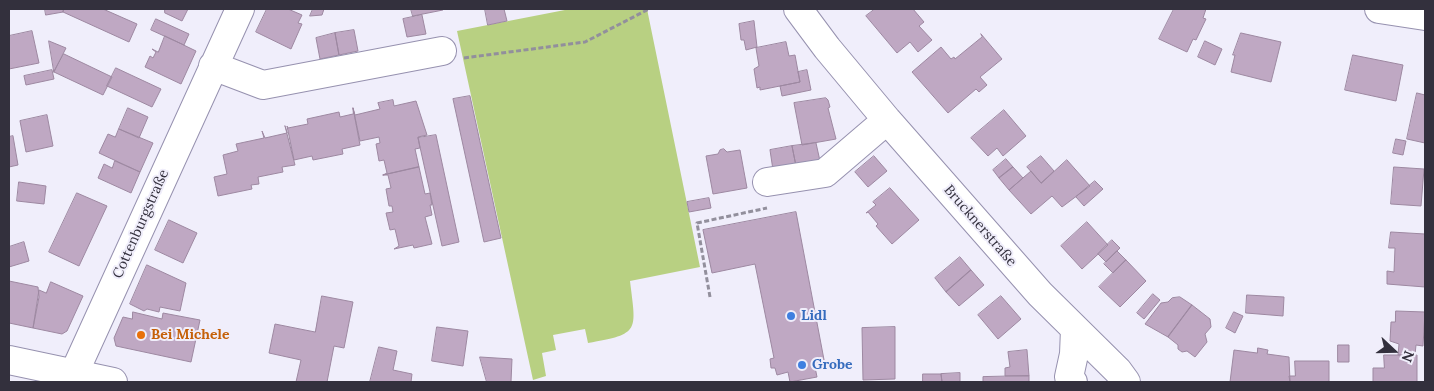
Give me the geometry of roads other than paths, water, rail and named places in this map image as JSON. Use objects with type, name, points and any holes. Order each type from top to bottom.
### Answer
[{"type":"street","name":"Cottenburgstraße","points":[[72,378],[240,9]]},
{"type":"street","name":"Brucknerstraße","points":[[798,9],[826,48],[887,120],[1040,294],[1075,329],[1118,378]]},
{"type":"street","points":[[1379,9],[1425,16]]},
{"type":"street","points":[[214,66],[254,84],[272,85],[442,51]]},
{"type":"street","points":[[774,181],[825,173],[887,120]]},
{"type":"street","points":[[1073,382],[1069,377],[1074,354],[1075,329]]},
{"type":"street","points":[[9,360],[72,378],[113,382]]},
{"type":"place","name":"Lidl","points":[[791,316]]},
{"type":"place","name":"Bei Michele","points":[[141,335]]},
{"type":"place","name":"Grobe","points":[[802,365]]}]
